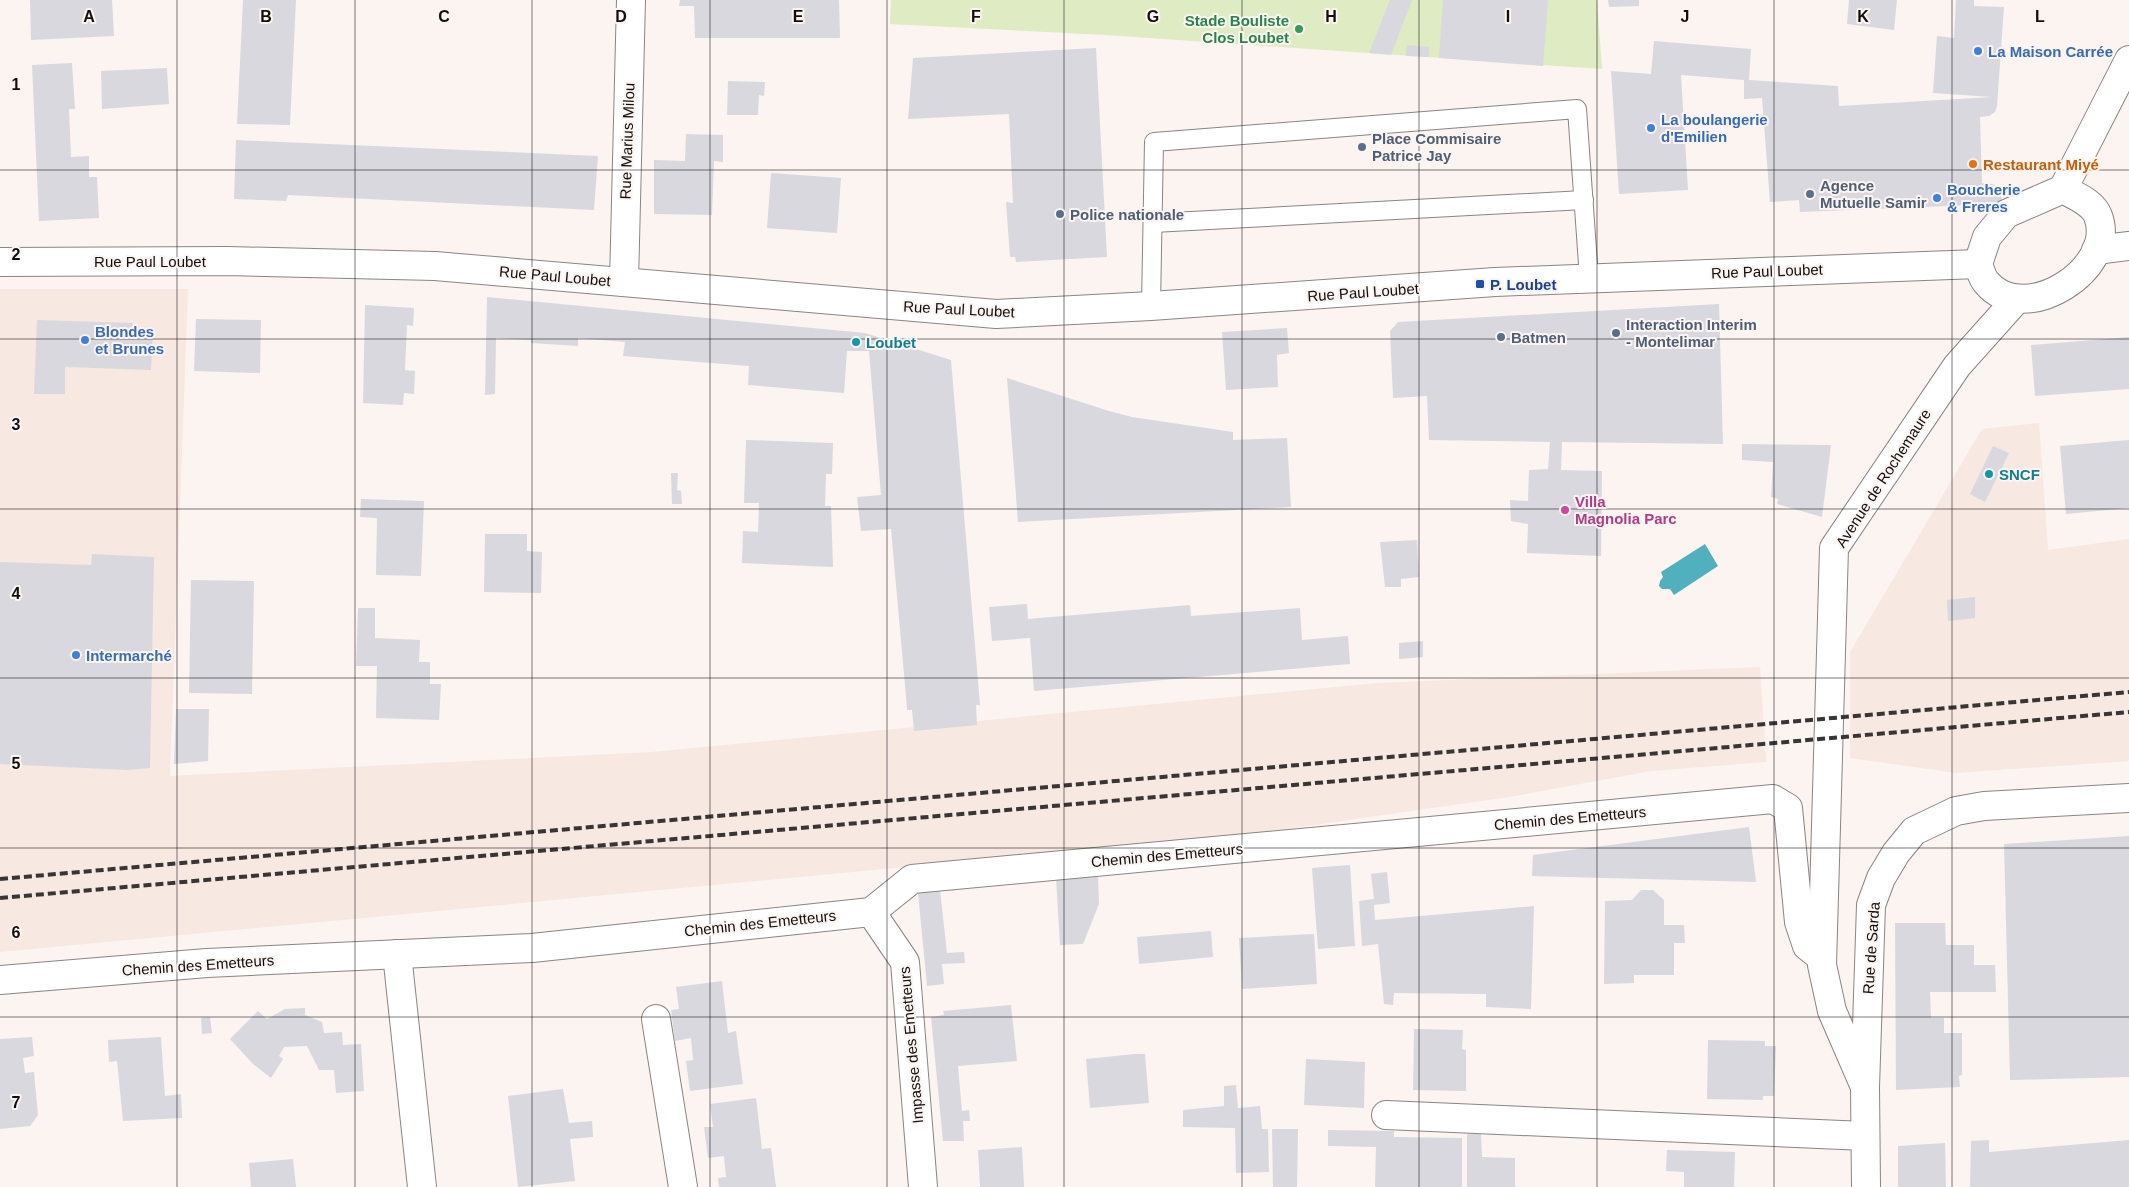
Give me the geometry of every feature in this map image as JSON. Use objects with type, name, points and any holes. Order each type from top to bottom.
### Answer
[{"type":"street","name":"Rue Marius Milou","points":[[624,282],[631,0]]},
{"type":"street","points":[[2062,188],[2088,202],[2098,215],[2102,234],[2096,250],[2082,272],[2041,298],[2016,300],[1996,290],[1985,281],[1978,264],[1987,237],[2006,214],[2062,188],[2129,60]]},
{"type":"street","points":[[2096,250],[2129,246]]},
{"type":"street","name":"Rue Paul Loubet","points":[[0,262],[228,261],[435,266],[996,314],[1151,306],[1495,282],[1978,264]]},
{"type":"street","name":"Avenue de Rochemaure","points":[[1865,1087],[1832,1011],[1822,957],[1834,548],[1956,366],[2016,300]]},
{"type":"street","name":"Rue de Sarda","points":[[1865,1087],[1871,905],[1881,878],[1891,861],[1914,832],[1956,812],[1984,806],[2129,798]]},
{"type":"street","name":"Chemin des Emetteurs","points":[[0,980],[207,963],[532,948],[870,912],[912,879],[1773,799],[1788,808],[1799,922],[1807,946],[1822,957]]},
{"type":"street","name":"Impasse des Emetteurs","points":[[870,912],[905,962],[923,1187]]},
{"type":"street","points":[[397,954],[422,1187]]},
{"type":"street","points":[[656,1019],[683,1187]]},
{"type":"street","points":[[1865,1087],[1866,1187]]},
{"type":"street","points":[[1386,1115],[1865,1136]]},
{"type":"lane","points":[[1151,306],[1154,142],[1577,109],[1589,278]]},
{"type":"lane","points":[[1153,223],[1584,200]]},
{"type":"shaded area","points":[[0,289],[188,289],[170,776],[651,752],[1378,683],[1760,667],[1766,762],[1651,771],[1509,797],[1236,836],[0,952]]},
{"type":"shaded area","points":[[2039,423],[2048,550],[2129,539],[2129,761],[1956,773],[1850,758],[1850,652],[1982,429]]},
{"type":"green space","name":"Stade Bouliste Clos Loubet","points":[[891,0],[1597,0],[1602,69],[1106,35],[890,24]]},
{"type":"water","points":[[1705,544],[1718,566],[1674,595],[1670,589],[1662,589],[1659,586],[1663,577],[1661,572]]},
{"type":"building","points":[[30,0],[112,0],[114,36],[31,40]]},
{"type":"building","points":[[243,0],[296,0],[290,125],[237,124]]},
{"type":"building","points":[[680,0],[839,0],[840,38],[695,38],[694,6],[679,6]]},
{"type":"building","points":[[1390,0],[1412,0],[1391,55],[1369,53]]},
{"type":"building","points":[[1443,0],[1548,0],[1543,66],[1439,58]]},
{"type":"building","points":[[1608,0],[1639,0],[1639,6],[1609,7]]},
{"type":"building","points":[[1849,0],[1897,0],[1894,30],[1847,24]]},
{"type":"building","points":[[1956,0],[1974,0],[1974,6],[2004,7],[1997,106],[1995,112],[1989,116],[1980,117],[1982,183],[1992,184],[1999,188],[2002,201],[1974,205],[1800,212],[1799,200],[1770,202],[1762,98],[1744,99],[1744,80],[1681,75],[1688,190],[1619,194],[1611,71],[1651,74],[1654,41],[1751,49],[1749,80],[1838,86],[1839,106],[1992,97],[1933,93],[1937,36],[1954,38]]},
{"type":"building","points":[[1407,45],[1429,47],[1429,57],[1406,56]]},
{"type":"building","points":[[1096,48],[1107,257],[1016,262],[1015,257],[1010,257],[1006,202],[1013,203],[1009,114],[908,119],[913,58]]},
{"type":"building","points":[[72,63],[75,109],[69,109],[71,157],[89,156],[89,177],[97,177],[99,218],[39,221],[32,65]]},
{"type":"building","points":[[167,68],[169,104],[102,109],[101,71]]},
{"type":"building","points":[[728,81],[765,82],[764,96],[759,95],[758,115],[727,115]]},
{"type":"building","points":[[686,134],[723,135],[723,162],[714,161],[712,215],[654,214],[654,160],[685,161]]},
{"type":"building","points":[[236,140],[598,156],[594,210],[288,195],[286,201],[234,199]]},
{"type":"building","points":[[771,173],[841,178],[837,233],[767,228]]},
{"type":"building","points":[[487,297],[865,333],[951,360],[980,705],[976,705],[977,725],[914,731],[912,710],[907,710],[891,529],[861,531],[857,497],[881,495],[869,351],[847,351],[844,393],[748,385],[749,366],[623,356],[625,342],[578,338],[578,346],[531,343],[531,340],[496,338],[495,394],[485,395]]},
{"type":"building","points":[[1719,304],[1723,444],[1562,442],[1561,470],[1602,471],[1601,556],[1527,553],[1528,524],[1511,521],[1510,500],[1528,501],[1529,470],[1548,469],[1550,442],[1429,440],[1427,396],[1393,398],[1390,331],[1398,322]]},
{"type":"building","points":[[365,305],[414,308],[413,326],[407,325],[405,370],[415,371],[414,394],[404,393],[403,405],[363,403]]},
{"type":"building","points":[[196,319],[261,320],[260,373],[194,371]]},
{"type":"building","points":[[37,320],[133,323],[133,331],[153,332],[151,370],[65,367],[65,394],[34,394]]},
{"type":"building","points":[[1287,328],[1289,353],[1277,355],[1278,387],[1226,390],[1222,332]]},
{"type":"building","points":[[2129,337],[2129,389],[2035,396],[2031,345]]},
{"type":"building","points":[[1007,378],[1132,417],[1233,432],[1233,440],[1287,438],[1291,507],[1018,522]]},
{"type":"building","points":[[746,440],[833,443],[832,474],[826,474],[825,506],[831,506],[833,567],[742,563],[743,531],[758,532],[759,503],[744,503]]},
{"type":"building","points":[[2129,440],[2129,508],[2066,514],[2060,446]]},
{"type":"building","points":[[1742,444],[1831,445],[1822,517],[1777,504],[1778,499],[1771,497],[1773,462],[1742,460]]},
{"type":"building","name":"SNCF","points":[[1993,446],[2009,453],[1985,502],[1970,494]]},
{"type":"building","points":[[671,473],[678,473],[677,490],[681,491],[682,504],[672,504]]},
{"type":"building","points":[[361,499],[424,501],[421,576],[376,575],[377,518],[360,517]]},
{"type":"building","points":[[485,534],[527,534],[527,551],[542,552],[541,593],[484,592]]},
{"type":"building","points":[[1417,540],[1419,577],[1401,579],[1401,587],[1385,587],[1380,542]]},
{"type":"building","name":"Intermarché","points":[[92,554],[154,557],[150,768],[127,770],[0,764],[0,562],[91,565]]},
{"type":"building","points":[[191,580],[254,581],[252,694],[189,693]]},
{"type":"building","points":[[1975,597],[1975,618],[1948,621],[1947,600]]},
{"type":"building","points":[[1027,604],[1028,619],[1190,605],[1191,616],[1300,608],[1302,640],[1348,636],[1350,664],[1034,691],[1030,638],[992,641],[989,607]]},
{"type":"building","points":[[358,608],[375,608],[375,638],[420,640],[419,662],[430,662],[430,684],[441,684],[439,720],[376,718],[377,666],[356,666]]},
{"type":"building","points":[[1423,641],[1423,657],[1399,659],[1399,643]]},
{"type":"building","points":[[176,709],[209,709],[208,761],[174,764]]},
{"type":"building","points":[[1749,827],[1756,882],[1532,876],[1533,855]]},
{"type":"building","points":[[2129,836],[2129,1077],[2010,1080],[2004,844]]},
{"type":"building","points":[[1350,865],[1355,946],[1318,949],[1312,868]]},
{"type":"building","points":[[1387,872],[1390,903],[1374,905],[1375,920],[1534,906],[1531,1009],[1486,1007],[1486,994],[1394,993],[1393,1005],[1384,1004],[1378,944],[1362,946],[1359,901],[1374,899],[1371,874]]},
{"type":"building","points":[[1098,874],[1099,904],[1083,944],[1060,945],[1056,878]]},
{"type":"building","points":[[940,890],[947,953],[964,952],[965,963],[942,964],[944,984],[927,986],[918,893]]},
{"type":"building","points":[[1641,890],[1653,890],[1664,900],[1664,925],[1684,925],[1685,943],[1674,943],[1674,975],[1634,975],[1634,983],[1604,984],[1605,901],[1632,900]]},
{"type":"building","points":[[1895,923],[1945,923],[1946,945],[1974,945],[1974,965],[1995,965],[1996,992],[1930,992],[1931,1018],[1944,1018],[1944,1033],[1962,1033],[1962,1075],[1959,1076],[1960,1087],[1896,1090]]},
{"type":"building","points":[[1211,931],[1213,957],[1139,964],[1137,937]]},
{"type":"building","points":[[1314,934],[1317,984],[1242,989],[1239,938]]},
{"type":"building","points":[[722,981],[728,1033],[736,1031],[743,1084],[690,1091],[686,1061],[693,1060],[691,1038],[675,1041],[671,1010],[679,1009],[676,987]]},
{"type":"building","points":[[1011,1005],[1017,1061],[958,1066],[962,1111],[969,1110],[970,1121],[963,1121],[964,1141],[943,1141],[931,1017],[944,1015],[943,1011]]},
{"type":"building","points":[[305,1008],[305,1015],[322,1022],[324,1033],[342,1032],[343,1045],[361,1044],[364,1091],[336,1093],[334,1070],[319,1070],[307,1046],[284,1047],[279,1056],[283,1059],[271,1078],[253,1064],[230,1039],[258,1011],[267,1019],[285,1009]]},
{"type":"building","points":[[210,1017],[212,1033],[202,1034],[201,1018]]},
{"type":"building","points":[[1414,1029],[1463,1030],[1462,1049],[1466,1050],[1466,1091],[1413,1090]]},
{"type":"building","points":[[32,1037],[34,1056],[23,1058],[25,1073],[34,1072],[38,1115],[30,1126],[0,1129],[0,1039]]},
{"type":"building","points":[[161,1037],[165,1096],[181,1094],[182,1118],[123,1121],[117,1061],[109,1062],[108,1040]]},
{"type":"building","points":[[1708,1040],[1765,1041],[1765,1046],[1776,1046],[1774,1096],[1763,1096],[1763,1100],[1707,1099]]},
{"type":"building","points":[[1145,1054],[1149,1103],[1090,1108],[1086,1059]]},
{"type":"building","points":[[1306,1059],[1365,1062],[1364,1108],[1304,1105]]},
{"type":"building","points":[[1236,1085],[1238,1108],[1260,1106],[1262,1129],[1268,1129],[1269,1172],[1236,1173],[1235,1128],[1183,1127],[1183,1110],[1224,1106],[1224,1086]]},
{"type":"building","points":[[563,1089],[569,1123],[592,1121],[593,1137],[570,1139],[575,1181],[518,1187],[508,1096]]},
{"type":"building","points":[[756,1098],[762,1149],[771,1148],[776,1187],[719,1187],[718,1178],[726,1177],[724,1156],[708,1158],[704,1127],[713,1127],[710,1104]]},
{"type":"building","points":[[1272,1129],[1298,1129],[1297,1187],[1273,1187]]},
{"type":"building","points":[[1328,1130],[1394,1131],[1394,1137],[1462,1138],[1462,1187],[1375,1187],[1376,1147],[1328,1146]]},
{"type":"building","points":[[1467,1134],[1481,1134],[1482,1157],[1515,1158],[1515,1187],[1467,1187]]},
{"type":"building","points":[[1989,1140],[1989,1152],[2129,1140],[2129,1187],[1970,1187],[1971,1141]]},
{"type":"building","points":[[1945,1143],[1946,1187],[1898,1187],[1898,1146]]},
{"type":"building","points":[[1022,1147],[1024,1187],[980,1187],[978,1150]]},
{"type":"building","points":[[1667,1150],[1735,1152],[1734,1187],[1684,1187],[1684,1172],[1666,1171]]},
{"type":"building","points":[[293,1159],[296,1187],[251,1187],[249,1163]]},
{"type":"railway","points":[[0,879],[2129,692]]},
{"type":"railway","points":[[0,898],[2129,712]]},
{"type":"place","name":"Stade Bouliste Clos Loubet","points":[[1299,29]]},
{"type":"place","name":"La Maison Carrée","points":[[1978,51]]},
{"type":"place","name":"La boulangerie d'Emilien","points":[[1651,128]]},
{"type":"place","name":"Place Commisaire Patrice Jay","points":[[1362,147]]},
{"type":"place","name":"Restaurant Miyé","points":[[1973,164]]},
{"type":"place","name":"Agence Mutuelle Samir","points":[[1810,194]]},
{"type":"place","name":"Boucherie & Freres","points":[[1937,198]]},
{"type":"place","name":"Police nationale","points":[[1060,214]]},
{"type":"place","name":"P. Loubet","points":[[1480,284]]},
{"type":"place","name":"Interaction Interim - Montelimar","points":[[1616,333]]},
{"type":"place","name":"Batmen","points":[[1501,337]]},
{"type":"place","name":"Blondes et Brunes","points":[[85,340]]},
{"type":"place","name":"Loubet","points":[[856,342]]},
{"type":"place","name":"SNCF","points":[[1989,474]]},
{"type":"place","name":"Villa Magnolia Parc","points":[[1565,510]]},
{"type":"place","name":"Intermarché","points":[[76,655]]}]
